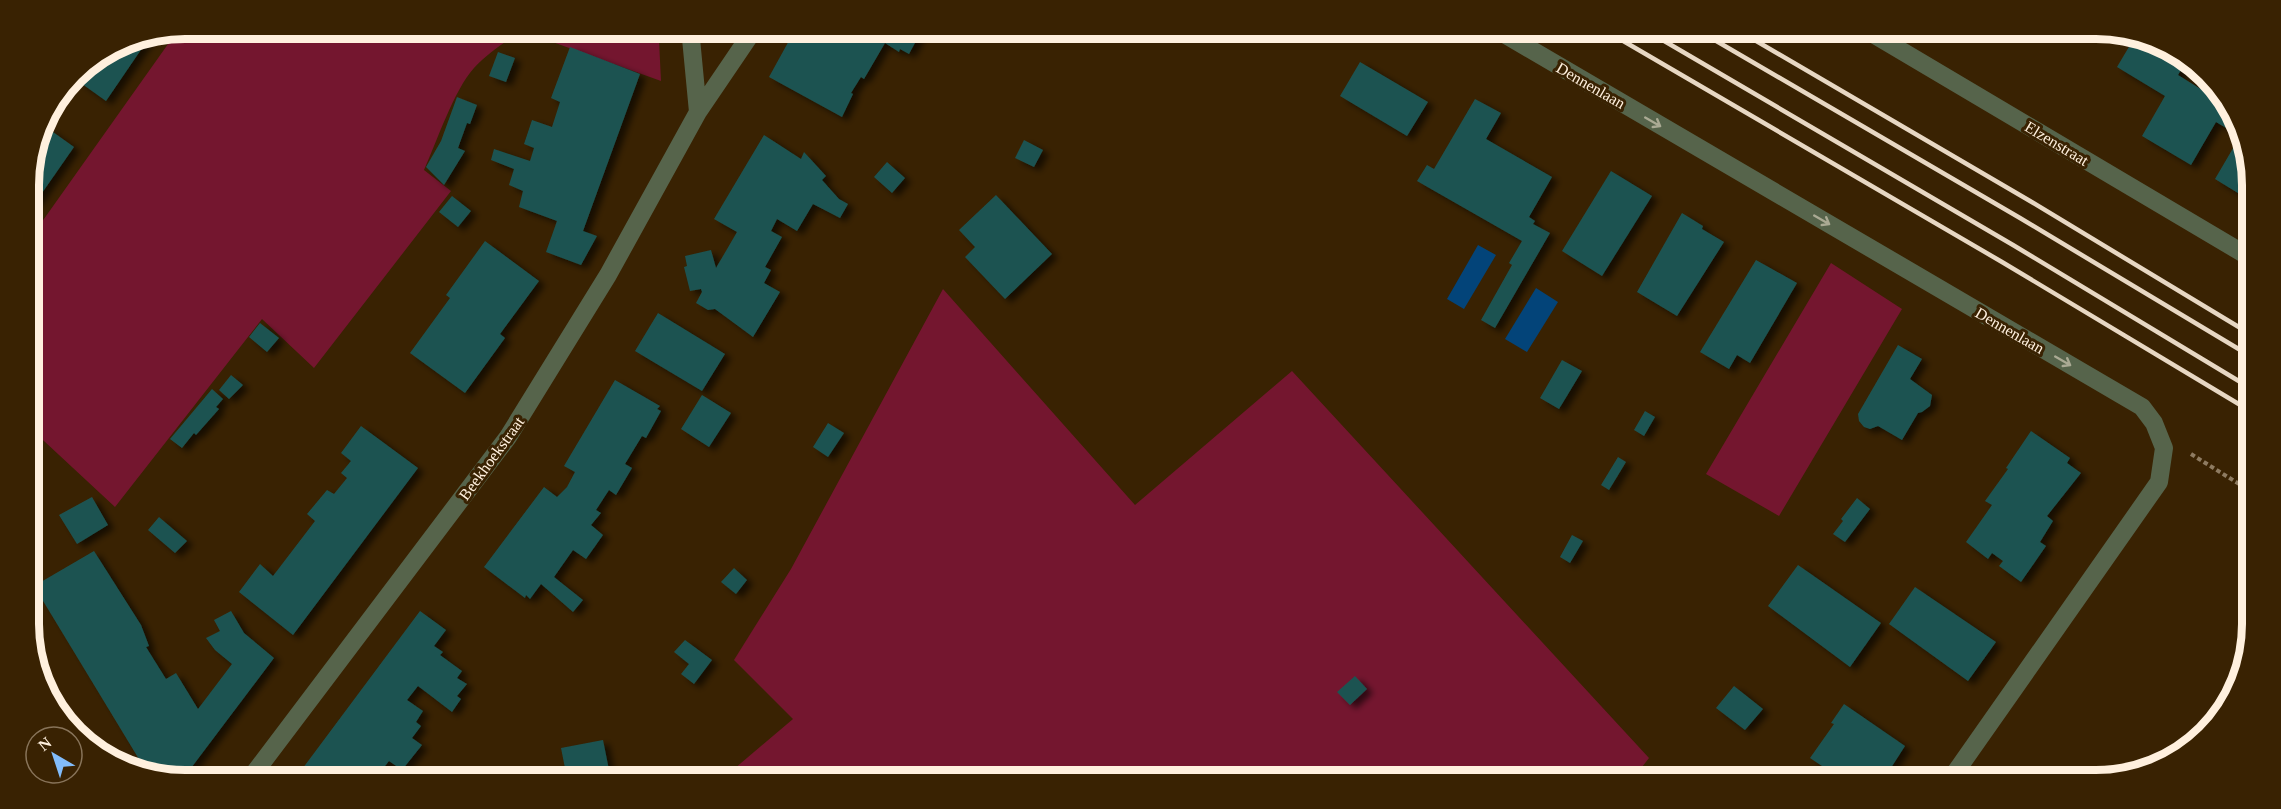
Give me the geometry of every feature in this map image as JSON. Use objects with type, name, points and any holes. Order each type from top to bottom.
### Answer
[{"type":"street","points":[[691,39],[698,112]]},
{"type":"street","name":"Beekhoekstraat","points":[[257,770],[508,436],[608,275],[698,112],[748,39]]},
{"type":"street","name":"Dennenlaan","points":[[1513,39],[2142,407],[2154,423],[2164,448]]},
{"type":"street","name":"Elzenstraat","points":[[1882,39],[2242,253]]},
{"type":"street","points":[[1957,770],[2159,482],[2164,448]]},
{"type":"path","points":[[2164,448],[2185,450],[2242,486]]},
{"type":"shaded area","points":[[510,39],[474,68],[467,78],[446,116],[424,170],[451,191],[314,368],[262,319],[115,507],[39,436],[39,226],[171,40]]},
{"type":"shaded area","points":[[544,39],[657,39],[659,40],[661,81]]},
{"type":"shaded area","points":[[1831,263],[1902,309],[1779,516],[1706,474]]},
{"type":"shaded area","points":[[943,289],[1135,505],[1292,371],[1649,758],[1642,767],[1647,770],[733,770],[793,719],[734,660],[791,569]]},
{"type":"water","points":[[1478,245],[1496,255],[1464,309],[1447,299]]},
{"type":"water","points":[[1536,288],[1558,302],[1527,352],[1505,339]]},
{"type":"building","points":[[790,39],[917,39],[909,54],[900,49],[899,52],[885,43],[864,79],[861,77],[851,93],[853,94],[842,117],[769,77]]},
{"type":"building","points":[[2131,43],[2160,54],[2182,68],[2178,75],[2208,92],[2231,131],[2216,122],[2191,165],[2142,136],[2165,96],[2117,67]]},
{"type":"building","points":[[144,45],[106,101],[81,83],[112,59]]},
{"type":"building","points":[[570,47],[640,74],[583,231],[597,236],[581,265],[546,252],[557,221],[519,207],[523,191],[509,185],[514,169],[491,160],[494,149],[530,161],[534,148],[524,144],[532,120],[552,127],[560,102],[551,98]]},
{"type":"building","points":[[498,52],[515,58],[506,82],[489,76]]},
{"type":"building","points":[[1360,62],[1428,102],[1407,136],[1340,96]]},
{"type":"building","points":[[457,97],[477,105],[470,124],[467,123],[458,148],[465,151],[444,185],[426,167],[441,141]]},
{"type":"building","points":[[1475,99],[1501,113],[1486,139],[1552,177],[1529,217],[1535,221],[1533,224],[1550,233],[1495,328],[1481,320],[1512,265],[1509,263],[1522,241],[1417,181],[1427,165],[1434,169]]},
{"type":"building","points":[[50,130],[74,147],[39,197],[40,166]]},
{"type":"building","points":[[764,135],[801,159],[804,152],[826,176],[822,180],[839,199],[848,204],[840,218],[813,204],[797,231],[777,219],[771,231],[782,237],[765,267],[771,270],[764,283],[780,292],[753,337],[715,309],[708,310],[696,303],[702,292],[701,289],[690,291],[684,267],[687,266],[685,256],[711,250],[716,268],[737,232],[714,219]]},
{"type":"building","points":[[1024,140],[1043,150],[1034,167],[1015,158]]},
{"type":"building","points":[[2236,144],[2241,166],[2242,196],[2215,179]]},
{"type":"building","points":[[887,162],[905,178],[892,193],[874,177]]},
{"type":"building","points":[[1611,171],[1652,196],[1602,276],[1562,251]]},
{"type":"building","points":[[996,195],[1052,254],[1005,299],[965,257],[975,247],[959,230]]},
{"type":"building","points":[[452,196],[471,211],[458,227],[439,212]]},
{"type":"building","points":[[1682,213],[1703,226],[1702,229],[1724,242],[1677,316],[1637,292]]},
{"type":"building","points":[[485,241],[539,281],[500,334],[505,338],[465,393],[410,353],[450,298],[446,295]]},
{"type":"building","points":[[1756,260],[1797,283],[1750,363],[1737,355],[1729,369],[1700,352]]},
{"type":"building","points":[[658,313],[725,354],[702,391],[635,351]]},
{"type":"building","points":[[260,323],[279,338],[267,352],[249,337]]},
{"type":"building","points":[[1898,345],[1922,359],[1910,379],[1932,395],[1930,406],[1918,413],[1902,440],[1878,426],[1870,429],[1864,427],[1859,421],[1858,414]]},
{"type":"building","points":[[1562,360],[1582,371],[1559,409],[1540,398]]},
{"type":"building","points":[[231,375],[243,385],[229,399],[219,390]]},
{"type":"building","points":[[615,380],[660,406],[657,409],[661,411],[646,438],[642,436],[625,464],[632,468],[616,495],[609,490],[596,510],[601,513],[591,525],[603,535],[586,559],[573,550],[554,577],[583,600],[573,612],[541,584],[530,599],[526,595],[525,598],[484,567],[544,487],[557,497],[567,487],[575,472],[564,466]]},
{"type":"building","points":[[212,389],[223,399],[216,407],[219,409],[182,448],[170,439]]},
{"type":"building","points":[[702,395],[731,413],[709,447],[681,429]]},
{"type":"building","points":[[1645,411],[1655,417],[1644,436],[1634,430]]},
{"type":"building","points":[[828,423],[844,433],[828,457],[813,447]]},
{"type":"building","points":[[361,426],[418,468],[293,635],[239,592],[260,564],[273,576],[315,521],[307,514],[327,490],[334,494],[347,478],[341,473],[351,461],[341,453]]},
{"type":"building","points":[[2031,431],[2070,458],[2067,463],[2081,473],[2047,516],[2053,521],[2040,542],[2046,546],[2021,582],[1999,566],[2003,561],[1992,553],[1988,559],[1966,542],[1992,505],[1985,501]]},
{"type":"building","points":[[1618,457],[1626,462],[1609,490],[1601,485]]},
{"type":"building","points":[[92,497],[108,525],[77,544],[59,515]]},
{"type":"building","points":[[1857,498],[1870,509],[1845,542],[1833,534]]},
{"type":"building","points":[[159,517],[187,541],[175,553],[148,530]]},
{"type":"building","points":[[1572,535],[1583,541],[1570,563],[1560,557]]},
{"type":"building","points":[[94,551],[141,625],[149,646],[146,647],[166,679],[176,673],[198,709],[232,664],[215,650],[206,638],[220,631],[214,620],[231,611],[244,633],[274,658],[190,770],[166,769],[141,763],[39,594],[39,583]]},
{"type":"building","points":[[1798,565],[1881,623],[1850,667],[1768,606]]},
{"type":"building","points":[[734,568],[747,580],[736,594],[721,582]]},
{"type":"building","points":[[1915,587],[1996,642],[1968,681],[1889,624]]},
{"type":"building","points":[[420,611],[446,630],[434,646],[443,652],[440,655],[462,671],[457,678],[467,684],[457,696],[461,699],[452,712],[418,686],[407,700],[423,711],[416,722],[421,726],[412,738],[422,745],[402,770],[389,761],[385,766],[390,770],[301,770]]},
{"type":"building","points":[[685,640],[712,660],[694,684],[681,674],[689,664],[674,652]]},
{"type":"building","points":[[1355,676],[1367,689],[1350,705],[1337,692]]},
{"type":"building","points":[[1734,686],[1763,709],[1745,730],[1716,708]]},
{"type":"building","points":[[1844,704],[1905,746],[1890,770],[1881,770],[1875,766],[1872,770],[1828,770],[1810,758],[1834,724],[1831,723]]},
{"type":"building","points":[[603,740],[609,770],[565,770],[561,748]]},
{"type":"railway","points":[[1620,39],[2002,262],[2242,406]]},
{"type":"railway","points":[[1661,39],[2013,245],[2242,383]]},
{"type":"railway","points":[[1713,39],[2020,218],[2242,351]]},
{"type":"railway","points":[[1753,39],[2030,201],[2242,329]]}]
